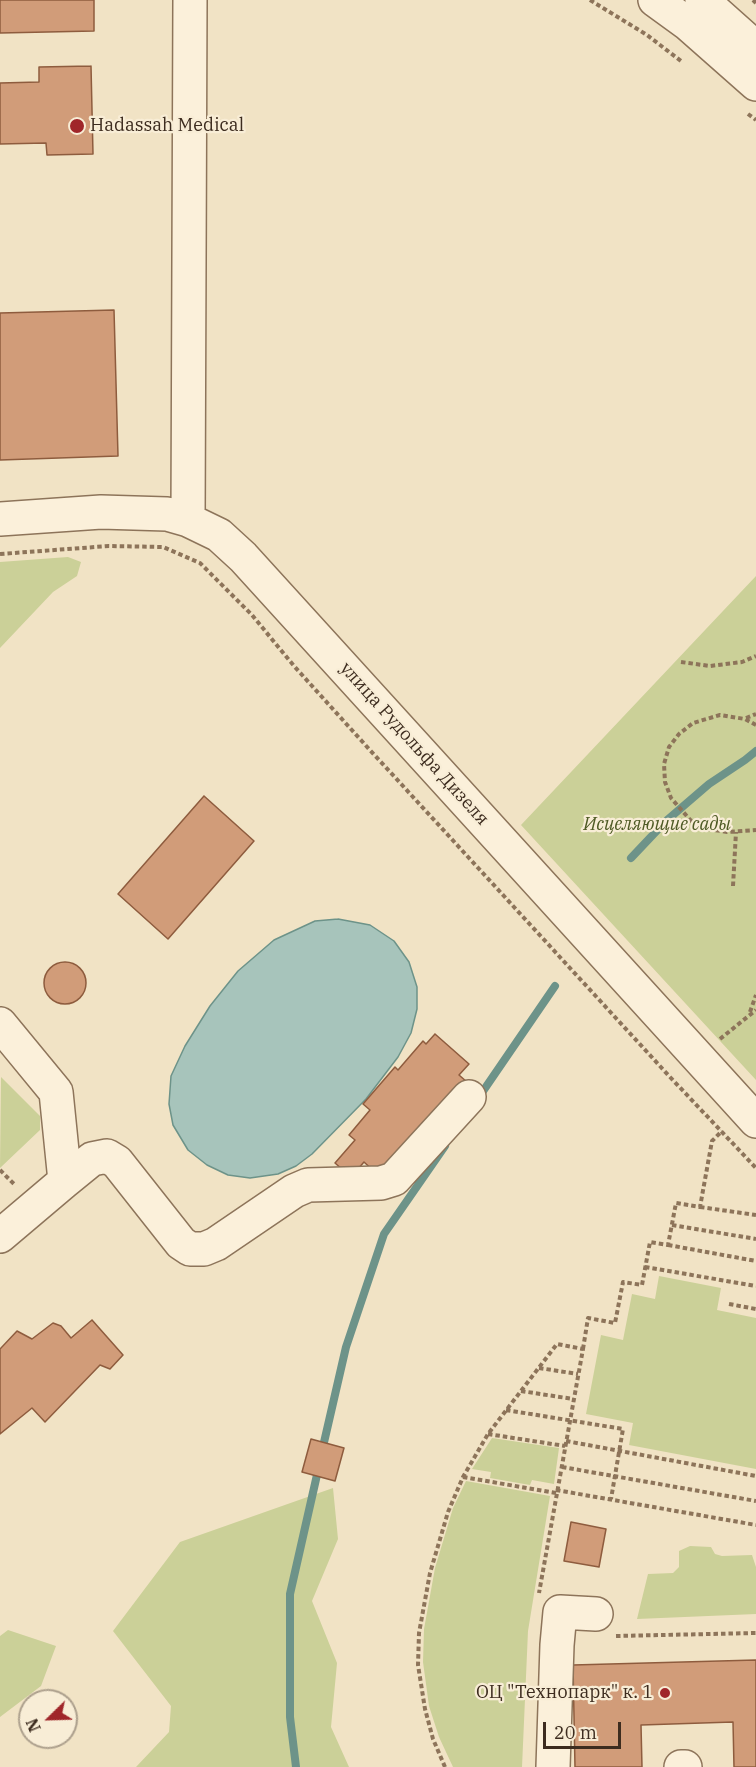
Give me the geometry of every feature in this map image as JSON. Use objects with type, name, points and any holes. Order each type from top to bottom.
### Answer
[{"type":"street","points":[[188,520],[190,0]]},
{"type":"street","points":[[655,0],[688,24],[748,96]]},
{"type":"street","points":[[702,0],[756,48]]},
{"type":"street","name":"улица Рудольфа Дизеля","points":[[0,519],[101,512],[166,514],[188,520],[219,535],[243,557],[756,1121]]},
{"type":"street","points":[[0,1024],[56,1092],[65,1181]]},
{"type":"street","points":[[0,1236],[92,1159],[107,1156],[117,1162],[181,1243],[190,1248],[204,1249],[216,1244],[294,1191],[308,1185],[381,1183],[394,1179],[469,1097]]},
{"type":"street","points":[[553,1767],[560,1612],[606,1625]]},
{"type":"path","points":[[590,0],[647,35],[690,67]]},
{"type":"path","points":[[748,96],[756,120]]},
{"type":"path","points":[[0,554],[109,546],[163,547],[200,563],[252,615],[294,666],[369,749],[756,1168]]},
{"type":"path","points":[[681,663],[710,666],[742,662],[756,656]]},
{"type":"path","points":[[745,719],[756,714]]},
{"type":"path","points":[[756,725],[745,719],[720,715],[693,723],[679,734],[669,747],[664,764],[665,782],[671,798],[683,814],[700,826],[736,832],[756,830]]},
{"type":"path","points":[[734,886],[736,832]]},
{"type":"path","points":[[750,1012],[756,995]]},
{"type":"path","points":[[716,1041],[750,1012],[756,1010]]},
{"type":"path","points":[[700,1207],[712,1141]]},
{"type":"path","points":[[668,1245],[676,1203],[756,1215]]},
{"type":"path","points":[[672,1225],[756,1239]]},
{"type":"path","points":[[537,1604],[588,1318],[615,1323],[623,1282],[642,1285],[650,1242],[756,1261]]},
{"type":"path","points":[[645,1268],[756,1286]]},
{"type":"path","points":[[729,1304],[756,1310]]},
{"type":"path","points":[[445,1767],[433,1739],[425,1709],[418,1665],[419,1633],[430,1573],[448,1512],[463,1477],[488,1434],[538,1368],[558,1344],[583,1349]]},
{"type":"path","points":[[538,1368],[578,1374]]},
{"type":"path","points":[[520,1391],[573,1399]]},
{"type":"path","points":[[506,1410],[623,1429],[611,1499]]},
{"type":"path","points":[[488,1434],[565,1446]]},
{"type":"path","points":[[566,1441],[756,1476]]},
{"type":"path","points":[[562,1467],[756,1501]]},
{"type":"path","points":[[463,1477],[611,1499],[756,1525]]},
{"type":"path","points":[[606,1625],[756,1633]]},
{"type":"green space","points":[[68,557],[81,562],[77,576],[53,592],[0,648],[0,562]]},
{"type":"green space","name":"Исцеляющие сады","points":[[756,576],[756,1080],[521,825]]},
{"type":"green space","points":[[1,1077],[40,1116],[40,1130],[0,1168]]},
{"type":"green space","points":[[659,1276],[721,1288],[717,1310],[756,1318],[756,1469],[629,1445],[633,1423],[586,1414],[601,1335],[623,1340],[632,1294],[655,1299]]},
{"type":"green space","points":[[492,1438],[559,1448],[554,1484],[532,1480],[530,1485],[490,1478],[491,1472],[472,1469]]},
{"type":"green space","points":[[466,1481],[550,1496],[528,1631],[522,1767],[453,1767],[439,1737],[429,1706],[423,1662],[424,1629],[435,1568],[453,1508]]},
{"type":"green space","points":[[333,1488],[338,1539],[312,1601],[337,1663],[331,1727],[349,1767],[136,1767],[169,1732],[171,1706],[113,1631],[180,1542]]},
{"type":"green space","points":[[690,1546],[711,1547],[715,1554],[722,1556],[752,1555],[756,1567],[756,1614],[637,1619],[648,1574],[673,1573],[679,1567],[679,1551]]},
{"type":"green space","points":[[8,1630],[56,1646],[41,1686],[37,1689],[18,1689],[18,1703],[0,1717],[0,1636]]},
{"type":"water","points":[[338,919],[370,925],[394,941],[409,962],[417,987],[417,1009],[411,1033],[398,1057],[366,1099],[312,1154],[296,1166],[278,1174],[250,1178],[228,1175],[207,1165],[188,1150],[173,1125],[169,1104],[171,1076],[185,1046],[210,1006],[238,971],[274,940],[315,921]]},
{"type":"building","points":[[0,0],[94,0],[94,31],[0,33]]},
{"type":"building","points":[[91,66],[93,154],[47,155],[46,143],[0,144],[0,83],[39,82],[39,67]]},
{"type":"building","points":[[114,310],[118,456],[0,460],[0,313]]},
{"type":"building","points":[[204,796],[254,841],[168,939],[118,894]]},
{"type":"building","points":[[65,962],[73,963],[80,968],[85,975],[85,991],[80,998],[73,1003],[65,1004],[57,1003],[50,998],[45,991],[44,983],[45,975],[50,968],[57,963]]},
{"type":"building","points":[[435,1034],[469,1064],[459,1075],[475,1089],[377,1174],[364,1162],[351,1177],[335,1163],[355,1140],[349,1135],[370,1110],[363,1104],[395,1067],[398,1070],[423,1041],[426,1044]]},
{"type":"building","points":[[92,1320],[123,1355],[110,1369],[100,1365],[45,1422],[32,1408],[0,1434],[0,1349],[17,1331],[32,1339],[53,1323],[61,1326],[71,1338]]},
{"type":"building","points":[[311,1439],[344,1448],[335,1481],[302,1472]]},
{"type":"building","points":[[571,1522],[606,1529],[599,1567],[564,1561]]},
{"type":"building","name":"ОЦ \"Технопарк\" к. 1","points":[[756,1660],[756,1767],[734,1767],[733,1722],[641,1725],[642,1767],[575,1767],[573,1665]]},
{"type":"waterway","points":[[631,858],[666,821],[709,784],[756,751]]},
{"type":"waterway","points":[[479,1097],[555,986]]},
{"type":"waterway","points":[[322,1451],[346,1347],[384,1234],[445,1146]]},
{"type":"waterway","points":[[296,1767],[290,1717],[290,1594],[319,1466]]},
{"type":"place","name":"Hadassah Medical","points":[[77,126]]},
{"type":"place","name":"ОЦ \"Технопарк\" к. 1","points":[[665,1693]]}]
